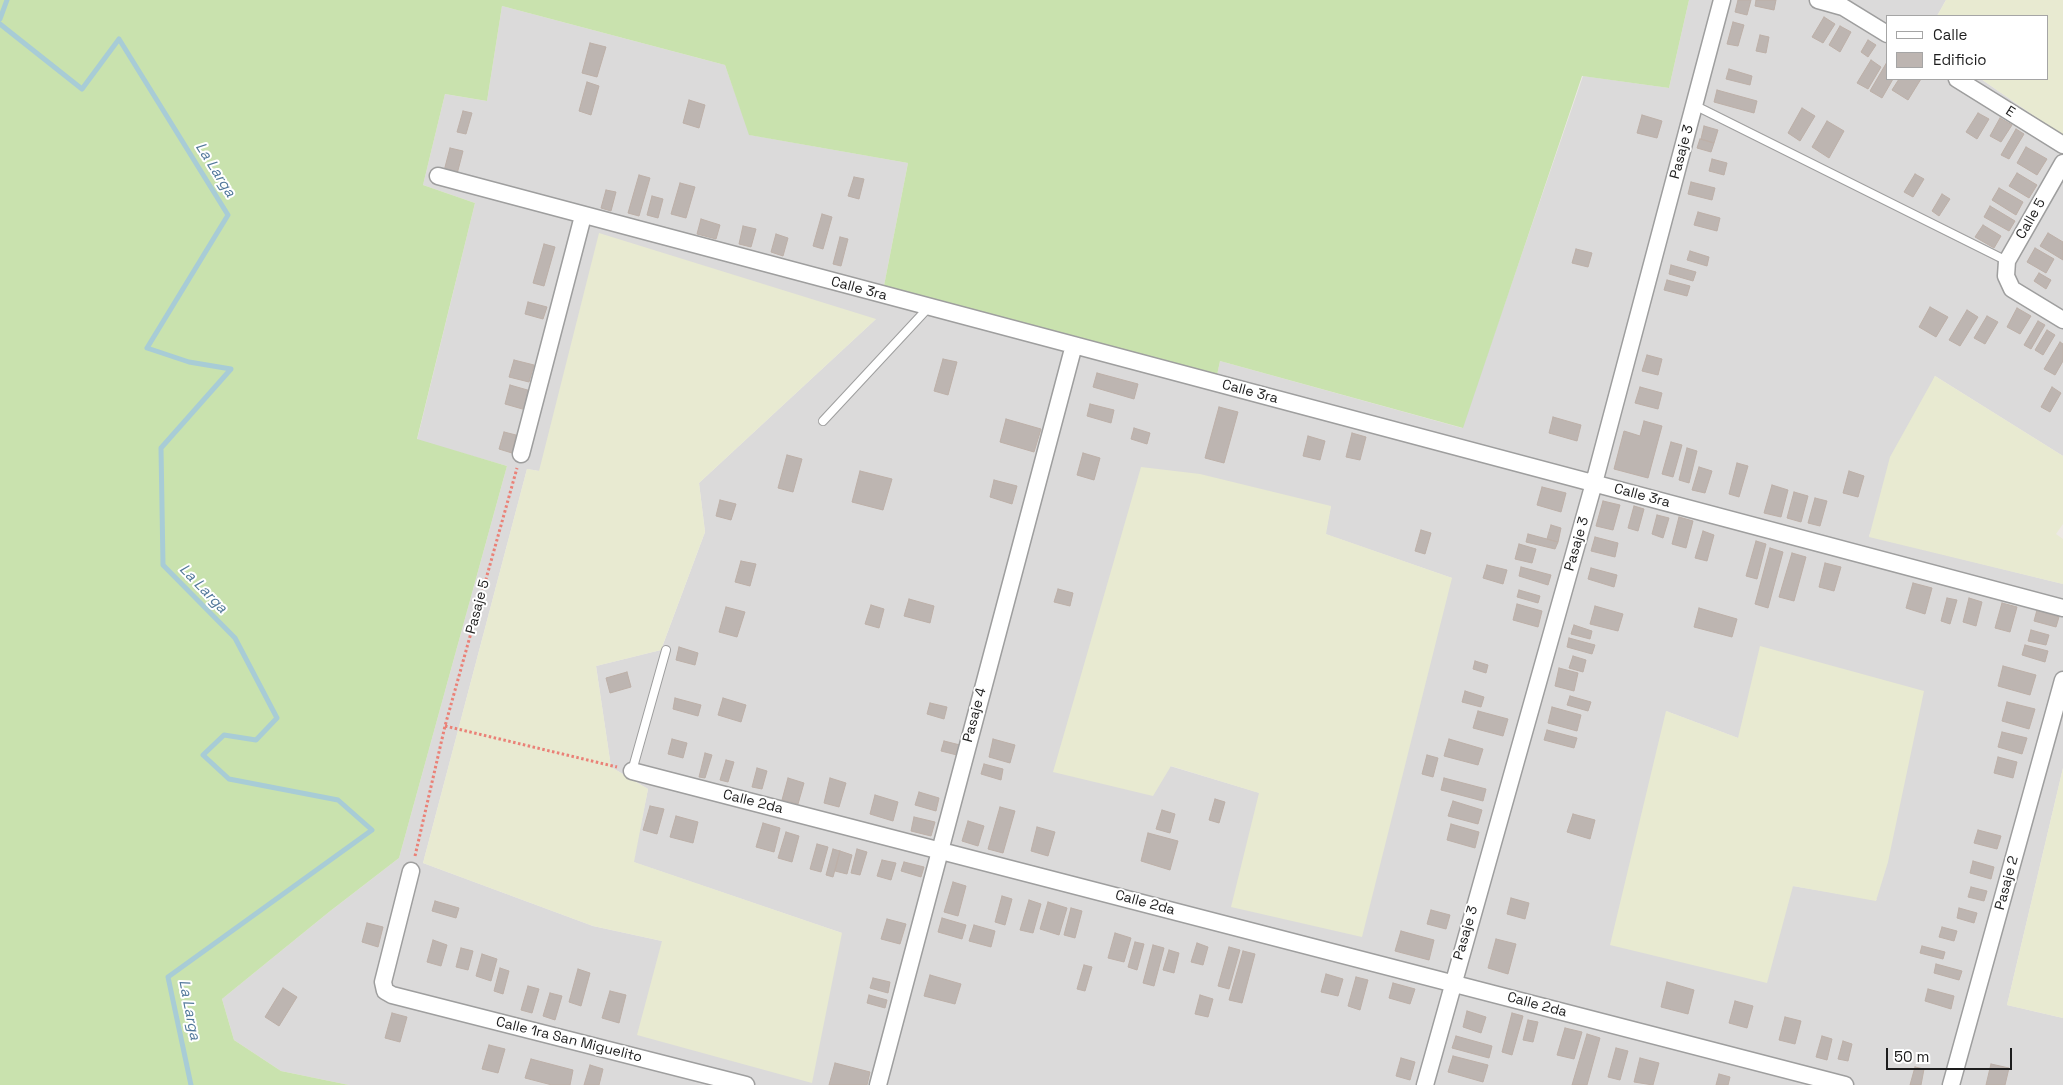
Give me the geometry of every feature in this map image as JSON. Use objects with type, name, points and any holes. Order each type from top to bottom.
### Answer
[{"type":"street","name":"Pasaje 3","points":[[1425,1085],[1452,983],[1594,483],[1722,0]]},
{"type":"street","points":[[1818,0],[1846,3],[1886,33]]},
{"type":"street","name":"E","points":[[1959,80],[2063,145]]},
{"type":"street","name":"Calle 5","points":[[2006,269],[2063,163]]},
{"type":"street","name":"Calle 3ra","points":[[438,176],[2063,608]]},
{"type":"street","points":[[521,454],[583,216]]},
{"type":"street","points":[[2006,269],[2012,289],[2063,320]]},
{"type":"street","name":"Pasaje 4","points":[[878,1085],[1074,345]]},
{"type":"street","name":"Pasaje 2","points":[[1951,1085],[2063,680]]},
{"type":"street","name":"Calle 2da","points":[[632,771],[1845,1085]]},
{"type":"street","name":"Calle 1ra San Miguelito","points":[[411,871],[383,982],[385,991],[392,996],[746,1085]]},
{"type":"lane","points":[[1694,105],[2006,269]]},
{"type":"lane","points":[[823,421],[930,307]]},
{"type":"lane","points":[[632,771],[666,650]]},
{"type":"path","name":"Pasaje 5","points":[[411,871],[445,726],[521,454]]},
{"type":"path","points":[[445,726],[632,771]]},
{"type":"shaded area","points":[[1689,0],[1946,0],[1938,15],[1886,15],[1886,80],[1982,80],[2063,136],[2063,456],[1935,376],[1869,536],[2063,584],[2063,768],[2007,1005],[2063,1018],[2063,1085],[349,1085],[281,1071],[234,1040],[222,999],[399,858],[507,466],[417,440],[475,203],[423,185],[445,94],[487,101],[502,6],[725,65],[750,135],[908,163],[881,301],[1216,380],[1220,361],[1462,428],[1583,76],[1669,88]],"holes":[[[876,319],[699,483],[705,532],[661,650],[596,666],[611,767],[648,789],[633,862],[842,933],[662,941],[593,926],[423,863],[527,469],[539,471]],[[1331,506],[1325,534],[1452,578],[1260,793],[1170,766]],[[1666,711],[1738,738],[1877,900],[1793,886]]]},
{"type":"green space","points":[[0,0],[1689,0],[1669,88],[1582,76],[1463,428],[1220,361],[1216,380],[881,301],[908,163],[749,135],[725,65],[502,6],[487,101],[445,94],[423,185],[475,203],[417,439],[507,466],[399,858],[222,999],[234,1040],[281,1071],[349,1085],[0,1085]]},
{"type":"green space","points":[[1946,0],[2063,0],[2063,136],[1982,80],[2048,80],[2048,15],[1938,15]]},
{"type":"green space","points":[[599,233],[876,319],[699,483],[705,532],[661,650],[596,666],[611,767],[648,789],[634,862],[842,933],[812,1083],[637,1035],[662,941],[593,926],[423,863],[527,469],[539,471]]},
{"type":"green space","points":[[1935,376],[2063,456],[2063,524],[2056,534],[2063,539],[2063,584],[1869,537],[1890,457]]},
{"type":"green space","points":[[1141,467],[1200,474],[1331,506],[1326,534],[1452,578],[1362,937],[1231,907],[1259,793],[1171,766],[1153,796],[1053,772]]},
{"type":"green space","points":[[1760,646],[1924,691],[1888,862],[1876,901],[1793,886],[1767,983],[1610,945],[1666,711],[1738,738]]},
{"type":"green space","points":[[2063,768],[2063,1018],[2007,1005]]},
{"type":"building","points":[[1738,0],[1751,0],[1747,15],[1735,12]]},
{"type":"building","points":[[1756,0],[1776,0],[1774,10],[1755,6]]},
{"type":"building","points":[[1824,17],[1835,24],[1823,43],[1812,37]]},
{"type":"building","points":[[1733,22],[1744,25],[1738,46],[1727,44]]},
{"type":"building","points":[[1840,26],[1851,32],[1840,52],[1829,45]]},
{"type":"building","points":[[1760,35],[1769,37],[1766,53],[1756,51]]},
{"type":"building","points":[[1868,40],[1876,45],[1868,57],[1861,52]]},
{"type":"building","points":[[590,43],[606,47],[597,77],[582,73]]},
{"type":"building","points":[[1871,60],[1881,67],[1868,89],[1857,83]]},
{"type":"building","points":[[1886,64],[1886,80],[1892,80],[1882,98],[1870,91]]},
{"type":"building","points":[[1729,69],[1752,76],[1750,85],[1726,79]]},
{"type":"building","points":[[1898,80],[1920,80],[1908,100],[1892,90]]},
{"type":"building","points":[[587,82],[599,86],[591,115],[579,111]]},
{"type":"building","points":[[1717,90],[1757,101],[1754,113],[1714,102]]},
{"type":"building","points":[[689,100],[705,105],[699,128],[683,123]]},
{"type":"building","points":[[1802,108],[1815,116],[1800,141],[1788,133]]},
{"type":"building","points":[[463,111],[472,113],[466,134],[457,132]]},
{"type":"building","points":[[1978,113],[1989,119],[1977,139],[1966,132]]},
{"type":"building","points":[[1642,115],[1662,121],[1657,138],[1637,133]]},
{"type":"building","points":[[2000,118],[2012,125],[2001,142],[1990,136]]},
{"type":"building","points":[[1827,121],[1844,131],[1829,158],[1812,147]]},
{"type":"building","points":[[1704,126],[1718,130],[1714,143],[1701,139]]},
{"type":"building","points":[[2016,129],[2024,134],[2009,159],[2001,155]]},
{"type":"building","points":[[1700,139],[1714,143],[1711,152],[1697,148]]},
{"type":"building","points":[[2026,147],[2047,159],[2037,175],[2017,163]]},
{"type":"building","points":[[450,148],[463,151],[457,174],[444,171]]},
{"type":"building","points":[[1712,159],[1727,163],[1724,175],[1709,171]]},
{"type":"building","points":[[2017,173],[2037,185],[2029,198],[2009,186]]},
{"type":"building","points":[[1915,174],[1924,179],[1913,197],[1904,192]]},
{"type":"building","points":[[639,175],[650,178],[639,216],[628,213]]},
{"type":"building","points":[[854,177],[864,179],[859,199],[848,196]]},
{"type":"building","points":[[1691,182],[1715,188],[1712,200],[1688,194]]},
{"type":"building","points":[[680,183],[695,187],[686,218],[671,214]]},
{"type":"building","points":[[1999,188],[2023,202],[2016,215],[1992,200]]},
{"type":"building","points":[[606,190],[616,192],[611,211],[601,208]]},
{"type":"building","points":[[1942,194],[1950,199],[1939,216],[1932,211]]},
{"type":"building","points":[[652,196],[663,199],[658,218],[647,215]]},
{"type":"building","points":[[1990,206],[2015,221],[2009,231],[1984,217]]},
{"type":"building","points":[[1698,212],[1720,218],[1717,231],[1694,225]]},
{"type":"building","points":[[822,214],[832,217],[823,249],[813,246]]},
{"type":"building","points":[[701,219],[720,225],[716,239],[697,234]]},
{"type":"building","points":[[1983,225],[2001,236],[1994,248],[1975,237]]},
{"type":"building","points":[[743,226],[756,229],[751,247],[739,244]]},
{"type":"building","points":[[2048,233],[2063,242],[2063,260],[2040,246]]},
{"type":"building","points":[[776,234],[788,238],[783,256],[771,252]]},
{"type":"building","points":[[840,237],[848,239],[841,266],[833,264]]},
{"type":"building","points":[[544,244],[555,247],[544,286],[533,283]]},
{"type":"building","points":[[2035,248],[2054,259],[2046,273],[2027,262]]},
{"type":"building","points":[[1576,249],[1592,253],[1588,267],[1572,263]]},
{"type":"building","points":[[1690,251],[1709,257],[1707,266],[1687,260]]},
{"type":"building","points":[[1671,265],[1696,272],[1693,281],[1669,274]]},
{"type":"building","points":[[2039,273],[2051,280],[2046,289],[2034,281]]},
{"type":"building","points":[[1667,280],[1690,286],[1687,296],[1664,290]]},
{"type":"building","points":[[528,302],[547,307],[543,319],[525,314]]},
{"type":"building","points":[[1930,307],[1948,317],[1936,337],[1919,327]]},
{"type":"building","points":[[2017,308],[2031,316],[2020,334],[2007,327]]},
{"type":"building","points":[[1967,310],[1978,317],[1960,346],[1949,340]]},
{"type":"building","points":[[1987,316],[1998,322],[1985,344],[1974,338]]},
{"type":"building","points":[[2038,321],[2045,325],[2031,349],[2024,345]]},
{"type":"building","points":[[2047,330],[2055,335],[2043,355],[2035,350]]},
{"type":"building","points":[[2060,342],[2063,344],[2063,361],[2055,375],[2044,369]]},
{"type":"building","points":[[1647,355],[1662,359],[1658,375],[1642,371]]},
{"type":"building","points":[[943,359],[957,362],[948,395],[934,391]]},
{"type":"building","points":[[514,360],[534,365],[529,382],[509,377]]},
{"type":"building","points":[[1097,373],[1138,384],[1134,399],[1093,387]]},
{"type":"building","points":[[510,385],[531,391],[526,410],[505,404]]},
{"type":"building","points":[[1640,387],[1662,393],[1658,409],[1635,403]]},
{"type":"building","points":[[2052,387],[2061,393],[2050,412],[2041,407]]},
{"type":"building","points":[[1090,404],[1114,410],[1111,423],[1087,416]]},
{"type":"building","points":[[1219,407],[1238,412],[1224,463],[1205,458]]},
{"type":"building","points":[[1553,417],[1581,425],[1577,441],[1549,433]]},
{"type":"building","points":[[1006,419],[1041,429],[1034,452],[1000,442]]},
{"type":"building","points":[[1644,421],[1662,426],[1648,478],[1614,469],[1624,431],[1640,436]]},
{"type":"building","points":[[1134,428],[1150,433],[1147,444],[1131,439]]},
{"type":"building","points":[[504,432],[516,435],[512,453],[499,449]]},
{"type":"building","points":[[1352,433],[1366,437],[1360,460],[1346,457]]},
{"type":"building","points":[[1308,436],[1325,441],[1320,460],[1303,456]]},
{"type":"building","points":[[1671,442],[1682,445],[1673,477],[1662,474]]},
{"type":"building","points":[[1687,448],[1697,451],[1689,483],[1679,480]]},
{"type":"building","points":[[1083,453],[1100,458],[1094,480],[1077,475]]},
{"type":"building","points":[[787,455],[802,459],[793,492],[778,488]]},
{"type":"building","points":[[1737,463],[1748,466],[1739,497],[1729,494]]},
{"type":"building","points":[[1699,467],[1712,471],[1705,493],[1692,490]]},
{"type":"building","points":[[860,471],[892,479],[883,510],[852,502]]},
{"type":"building","points":[[1849,471],[1864,476],[1858,497],[1843,493]]},
{"type":"building","points":[[994,480],[1017,486],[1012,504],[990,497]]},
{"type":"building","points":[[1772,485],[1788,490],[1781,517],[1764,513]]},
{"type":"building","points":[[1542,487],[1566,493],[1561,512],[1537,505]]},
{"type":"building","points":[[1794,492],[1808,496],[1801,522],[1787,518]]},
{"type":"building","points":[[1815,498],[1827,501],[1820,526],[1808,523]]},
{"type":"building","points":[[720,500],[736,504],[731,520],[716,516]]},
{"type":"building","points":[[1603,501],[1620,505],[1613,530],[1596,526]]},
{"type":"building","points":[[1634,506],[1644,509],[1638,531],[1628,528]]},
{"type":"building","points":[[1657,515],[1669,518],[1663,538],[1652,534]]},
{"type":"building","points":[[1679,517],[1693,521],[1686,548],[1672,544]]},
{"type":"building","points":[[1551,525],[1561,528],[1558,542],[1547,539]]},
{"type":"building","points":[[1421,530],[1431,533],[1425,554],[1415,551]]},
{"type":"building","points":[[1703,531],[1714,535],[1707,561],[1695,558]]},
{"type":"building","points":[[1528,534],[1558,542],[1555,549],[1526,542]]},
{"type":"building","points":[[1595,537],[1618,543],[1615,557],[1591,551]]},
{"type":"building","points":[[1756,541],[1766,544],[1757,579],[1746,576]]},
{"type":"building","points":[[1519,544],[1536,549],[1532,563],[1515,559]]},
{"type":"building","points":[[1770,548],[1783,552],[1768,608],[1755,604]]},
{"type":"building","points":[[1792,553],[1806,557],[1794,601],[1779,597]]},
{"type":"building","points":[[741,561],[756,564],[750,586],[735,582]]},
{"type":"building","points":[[1825,563],[1841,567],[1834,591],[1819,587]]},
{"type":"building","points":[[1487,565],[1507,570],[1503,584],[1483,578]]},
{"type":"building","points":[[1521,567],[1551,575],[1548,585],[1519,576]]},
{"type":"building","points":[[1591,568],[1617,575],[1614,587],[1588,579]]},
{"type":"building","points":[[1913,583],[1932,588],[1925,614],[1906,608]]},
{"type":"building","points":[[1058,589],[1073,593],[1070,606],[1054,602]]},
{"type":"building","points":[[1519,590],[1540,596],[1538,603],[1517,597]]},
{"type":"building","points":[[1947,598],[1957,600],[1950,624],[1941,621]]},
{"type":"building","points":[[1969,598],[1982,602],[1976,626],[1963,622]]},
{"type":"building","points":[[909,599],[934,606],[930,623],[904,616]]},
{"type":"building","points":[[2002,603],[2017,607],[2010,632],[1995,628]]},
{"type":"building","points":[[1517,604],[1542,611],[1538,627],[1513,620]]},
{"type":"building","points":[[871,605],[884,609],[879,628],[865,624]]},
{"type":"building","points":[[1595,606],[1623,614],[1618,631],[1590,624]]},
{"type":"building","points":[[726,607],[745,612],[737,637],[719,632]]},
{"type":"building","points":[[1699,608],[1737,619],[1732,637],[1694,627]]},
{"type":"building","points":[[2037,610],[2059,617],[2056,627],[2034,621]]},
{"type":"building","points":[[1574,625],[1592,631],[1590,639],[1571,634]]},
{"type":"building","points":[[2031,630],[2049,635],[2046,645],[2028,641]]},
{"type":"building","points":[[1569,638],[1595,645],[1592,654],[1567,647]]},
{"type":"building","points":[[2025,645],[2048,651],[2045,662],[2022,655]]},
{"type":"building","points":[[679,647],[698,653],[695,665],[676,660]]},
{"type":"building","points":[[1573,656],[1586,660],[1583,672],[1569,668]]},
{"type":"building","points":[[1475,661],[1488,665],[1486,673],[1473,669]]},
{"type":"building","points":[[2003,666],[2036,675],[2030,695],[1998,686]]},
{"type":"building","points":[[1559,668],[1578,673],[1574,691],[1555,686]]},
{"type":"building","points":[[627,672],[631,687],[610,693],[606,678]]},
{"type":"building","points":[[1465,691],[1484,697],[1481,707],[1462,702]]},
{"type":"building","points":[[1570,696],[1591,702],[1588,711],[1567,705]]},
{"type":"building","points":[[675,698],[701,705],[698,716],[673,709]]},
{"type":"building","points":[[723,698],[746,705],[741,722],[718,715]]},
{"type":"building","points":[[2007,702],[2035,709],[2029,729],[2002,721]]},
{"type":"building","points":[[930,703],[947,707],[944,719],[927,714]]},
{"type":"building","points":[[1552,707],[1581,715],[1577,731],[1548,723]]},
{"type":"building","points":[[1478,711],[1508,719],[1503,736],[1473,728]]},
{"type":"building","points":[[1547,730],[1577,738],[1574,748],[1544,740]]},
{"type":"building","points":[[2002,732],[2027,738],[2022,754],[1998,747]]},
{"type":"building","points":[[672,739],[687,743],[683,758],[668,754]]},
{"type":"building","points":[[993,739],[1015,745],[1010,763],[989,757]]},
{"type":"building","points":[[1449,739],[1483,749],[1478,765],[1444,756]]},
{"type":"building","points":[[944,741],[960,745],[957,755],[941,751]]},
{"type":"building","points":[[705,753],[712,755],[705,778],[699,777]]},
{"type":"building","points":[[1427,755],[1438,758],[1433,777],[1422,774]]},
{"type":"building","points":[[1998,757],[2017,762],[2013,778],[1994,773]]},
{"type":"building","points":[[726,760],[734,762],[728,782],[720,780]]},
{"type":"building","points":[[984,764],[1003,769],[1001,780],[981,774]]},
{"type":"building","points":[[757,768],[767,771],[762,789],[752,787]]},
{"type":"building","points":[[788,778],[804,783],[798,804],[782,800]]},
{"type":"building","points":[[830,778],[846,783],[839,807],[824,803]]},
{"type":"building","points":[[1444,778],[1486,789],[1483,801],[1441,790]]},
{"type":"building","points":[[919,792],[939,798],[936,811],[915,805]]},
{"type":"building","points":[[875,795],[898,802],[893,821],[870,814]]},
{"type":"building","points":[[1215,799],[1225,802],[1219,823],[1209,820]]},
{"type":"building","points":[[1453,801],[1482,810],[1478,824],[1448,816]]},
{"type":"building","points":[[650,806],[664,809],[657,834],[643,830]]},
{"type":"building","points":[[1000,807],[1015,811],[1003,853],[988,849]]},
{"type":"building","points":[[1162,810],[1175,814],[1170,833],[1156,829]]},
{"type":"building","points":[[1573,814],[1595,820],[1590,839],[1567,832]]},
{"type":"building","points":[[676,816],[698,822],[693,843],[670,837]]},
{"type":"building","points":[[914,817],[935,822],[931,836],[911,831]]},
{"type":"building","points":[[968,821],[984,826],[978,846],[962,841]]},
{"type":"building","points":[[763,823],[780,828],[774,852],[756,847]]},
{"type":"building","points":[[1451,824],[1479,832],[1475,848],[1447,840]]},
{"type":"building","points":[[1037,827],[1055,832],[1048,856],[1031,851]]},
{"type":"building","points":[[1978,830],[2001,836],[1997,849],[1974,843]]},
{"type":"building","points":[[786,832],[799,836],[792,862],[778,858]]},
{"type":"building","points":[[1148,833],[1178,841],[1170,870],[1141,861]]},
{"type":"building","points":[[817,844],[828,847],[821,872],[810,869]]},
{"type":"building","points":[[833,849],[840,851],[833,877],[826,875]]},
{"type":"building","points":[[857,849],[867,852],[860,875],[851,873]]},
{"type":"building","points":[[840,851],[852,855],[847,874],[835,871]]},
{"type":"building","points":[[882,860],[896,863],[891,880],[877,876]]},
{"type":"building","points":[[1973,861],[1994,867],[1991,879],[1970,873]]},
{"type":"building","points":[[904,862],[924,867],[921,877],[901,871]]},
{"type":"building","points":[[953,882],[966,886],[958,916],[944,912]]},
{"type":"building","points":[[1971,887],[1987,891],[1984,901],[1968,897]]},
{"type":"building","points":[[1002,896],[1012,899],[1005,925],[995,922]]},
{"type":"building","points":[[1511,898],[1529,903],[1525,919],[1507,914]]},
{"type":"building","points":[[1029,900],[1041,904],[1033,933],[1020,930]]},
{"type":"building","points":[[435,901],[459,908],[456,918],[432,911]]},
{"type":"building","points":[[1048,902],[1067,908],[1059,935],[1040,929]]},
{"type":"building","points":[[1071,908],[1082,911],[1075,938],[1064,935]]},
{"type":"building","points":[[1959,908],[1977,913],[1974,923],[1957,918]]},
{"type":"building","points":[[1431,910],[1450,915],[1446,929],[1427,924]]},
{"type":"building","points":[[942,918],[966,925],[962,939],[938,932]]},
{"type":"building","points":[[887,919],[906,924],[900,944],[881,939]]},
{"type":"building","points":[[367,923],[383,927],[378,947],[362,942]]},
{"type":"building","points":[[974,925],[995,931],[991,947],[969,941]]},
{"type":"building","points":[[1942,927],[1957,931],[1954,941],[1939,937]]},
{"type":"building","points":[[1401,931],[1434,940],[1429,960],[1395,951]]},
{"type":"building","points":[[1115,933],[1131,938],[1124,962],[1108,958]]},
{"type":"building","points":[[1496,939],[1516,944],[1508,974],[1488,968]]},
{"type":"building","points":[[433,940],[447,945],[441,966],[427,962]]},
{"type":"building","points":[[1135,942],[1144,944],[1137,970],[1128,967]]},
{"type":"building","points":[[1197,943],[1208,947],[1203,965],[1191,962]]},
{"type":"building","points":[[1153,945],[1164,948],[1154,986],[1143,983]]},
{"type":"building","points":[[1922,946],[1945,952],[1943,959],[1920,953]]},
{"type":"building","points":[[1229,947],[1240,950],[1229,989],[1218,986]]},
{"type":"building","points":[[461,948],[473,951],[468,970],[456,967]]},
{"type":"building","points":[[1169,950],[1179,953],[1174,973],[1163,970]]},
{"type":"building","points":[[1243,951],[1255,954],[1242,1003],[1229,1000]]},
{"type":"building","points":[[482,954],[497,959],[491,981],[476,976]]},
{"type":"building","points":[[1936,964],[1962,971],[1959,980],[1934,973]]},
{"type":"building","points":[[1084,965],[1092,967],[1085,991],[1077,989]]},
{"type":"building","points":[[500,968],[509,971],[503,994],[494,991]]},
{"type":"building","points":[[578,969],[590,973],[581,1006],[569,1002]]},
{"type":"building","points":[[1326,974],[1343,979],[1338,996],[1321,992]]},
{"type":"building","points":[[930,975],[961,984],[955,1004],[924,996]]},
{"type":"building","points":[[1356,977],[1368,980],[1360,1010],[1348,1006]]},
{"type":"building","points":[[873,978],[890,982],[888,993],[870,988]]},
{"type":"building","points":[[1667,982],[1694,990],[1688,1014],[1661,1007]]},
{"type":"building","points":[[1393,983],[1415,989],[1410,1004],[1389,998]]},
{"type":"building","points":[[528,986],[539,989],[532,1013],[521,1010]]},
{"type":"building","points":[[283,988],[297,997],[279,1026],[265,1017]]},
{"type":"building","points":[[1928,989],[1954,996],[1951,1009],[1925,1001]]},
{"type":"building","points":[[610,991],[626,995],[619,1023],[602,1018]]},
{"type":"building","points":[[550,993],[562,996],[555,1020],[543,1016]]},
{"type":"building","points":[[869,995],[887,1000],[885,1008],[867,1003]]},
{"type":"building","points":[[1200,995],[1213,999],[1208,1017],[1195,1014]]},
{"type":"building","points":[[1735,1001],[1753,1006],[1747,1028],[1729,1023]]},
{"type":"building","points":[[1467,1011],[1486,1017],[1481,1033],[1463,1027]]},
{"type":"building","points":[[392,1013],[407,1017],[400,1042],[385,1038]]},
{"type":"building","points":[[1512,1013],[1523,1016],[1512,1055],[1502,1052]]},
{"type":"building","points":[[1785,1017],[1801,1021],[1795,1044],[1779,1040]]},
{"type":"building","points":[[1528,1020],[1538,1022],[1533,1042],[1523,1040]]},
{"type":"building","points":[[1565,1028],[1582,1032],[1574,1059],[1557,1055]]},
{"type":"building","points":[[1587,1034],[1600,1038],[1587,1085],[1572,1085]]},
{"type":"building","points":[[1456,1036],[1492,1046],[1489,1058],[1452,1048]]},
{"type":"building","points":[[1822,1036],[1832,1039],[1827,1060],[1816,1057]]},
{"type":"building","points":[[1843,1041],[1852,1044],[1848,1061],[1838,1059]]},
{"type":"building","points":[[489,1045],[505,1049],[498,1073],[482,1069]]},
{"type":"building","points":[[1616,1048],[1628,1051],[1620,1080],[1608,1077]]},
{"type":"building","points":[[1453,1056],[1488,1065],[1483,1082],[1448,1072]]},
{"type":"building","points":[[1401,1058],[1415,1062],[1410,1080],[1396,1076]]},
{"type":"building","points":[[1640,1058],[1659,1063],[1653,1085],[1634,1082]]},
{"type":"building","points":[[531,1059],[573,1070],[570,1085],[552,1085],[525,1078]]},
{"type":"building","points":[[835,1063],[870,1072],[867,1085],[829,1085]]},
{"type":"building","points":[[1991,1064],[2009,1068],[2005,1085],[1986,1085]]},
{"type":"building","points":[[590,1065],[603,1069],[599,1085],[584,1085]]},
{"type":"building","points":[[1915,1067],[1924,1069],[1921,1085],[1910,1085]]},
{"type":"building","points":[[1719,1074],[1730,1077],[1728,1085],[1716,1085]]},
{"type":"waterway","name":"La Larga","points":[[0,19],[7,0]]},
{"type":"waterway","name":"La Larga","points":[[0,24],[82,89],[119,39],[228,215],[147,348],[189,362],[231,369],[161,448],[163,565],[235,638],[277,718],[256,740],[224,735],[203,755],[229,779],[338,800],[372,830],[168,977],[191,1085]]}]
